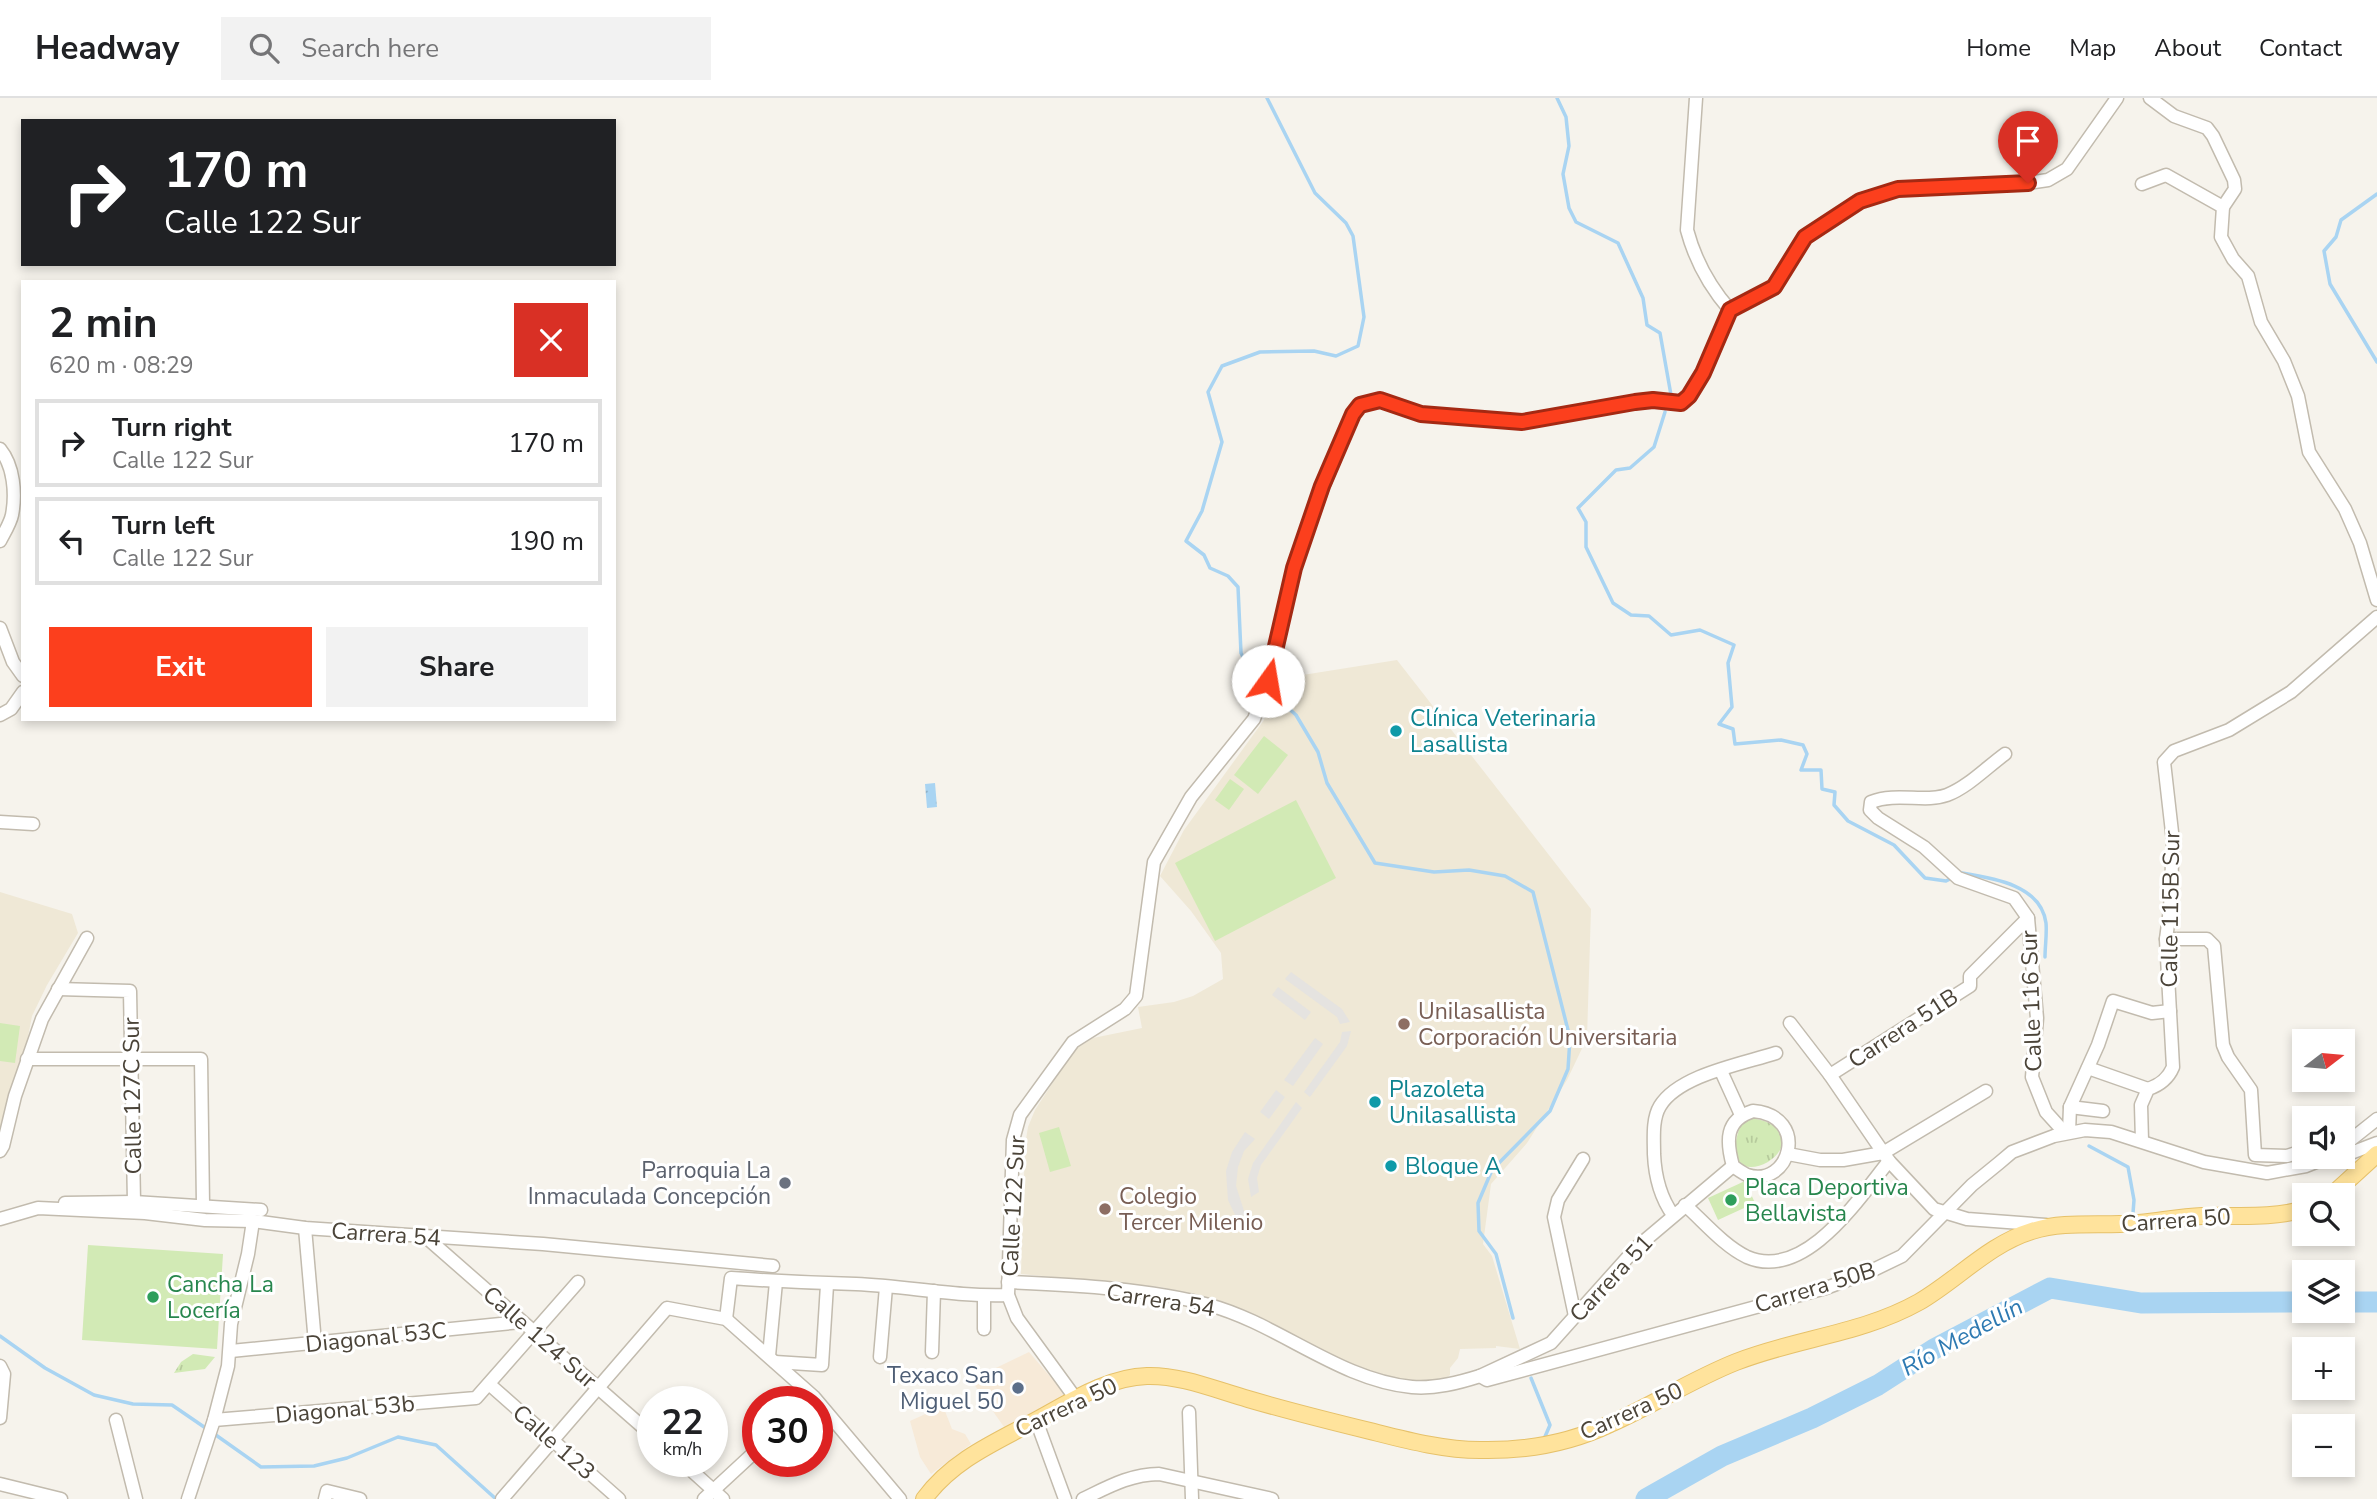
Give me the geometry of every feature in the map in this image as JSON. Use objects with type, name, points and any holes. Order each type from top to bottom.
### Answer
[{"type":"main road","points":[[2345,1183],[2377,1154]]},
{"type":"main road","name":"Carrera 50","points":[[924,1499],[939,1479],[959,1463],[1036,1420],[1113,1382],[1146,1376],[1185,1381],[1298,1414],[1438,1446],[1478,1450],[1548,1444],[1606,1426],[1735,1363],[1763,1353],[1841,1334],[1897,1313],[1922,1301],[1996,1248],[2020,1235],[2054,1225],[2132,1224],[2199,1216],[2258,1216],[2292,1213]]},
{"type":"street","points":[[1696,98],[1687,230],[1692,249],[1712,289],[1730,310],[1774,287],[1805,237],[1860,201],[1898,189],[2048,180],[2067,169],[2117,98]]},
{"type":"street","points":[[2150,98],[2174,117],[2207,128],[2234,180],[2235,189],[2223,207],[2221,237],[2233,259],[2248,276],[2261,322],[2284,361],[2298,396],[2309,452],[2345,509],[2360,542],[2377,600]]},
{"type":"street","points":[[2143,184],[2160,175],[2166,175],[2223,207]]},
{"type":"street","name":"Calle 122 Sur","points":[[1076,1399],[1017,1318],[1008,1288],[1013,1140],[1020,1115],[1073,1042],[1125,1009],[1136,996],[1154,862],[1191,797],[1254,719],[1268,681],[1294,568],[1322,486],[1353,414],[1360,405],[1380,400],[1421,414],[1522,422],[1635,402],[1653,400],[1681,403],[1689,396],[1703,373],[1730,310]]},
{"type":"street","points":[[0,449],[12,474],[12,517],[0,541]]},
{"type":"street","name":"Calle 115B Sur","points":[[2148,1089],[2159,1085],[2170,1075],[2173,1067],[2166,939],[2173,841],[2164,762],[2174,751],[2229,730],[2291,692],[2377,617]]},
{"type":"street","points":[[0,628],[13,662],[21,673]]},
{"type":"street","points":[[0,715],[11,709],[21,695]]},
{"type":"street","name":"Calle 116 Sur","points":[[2005,754],[1947,795],[1884,797],[1871,802],[1870,810],[1924,848],[1958,878],[2014,898],[2028,918],[2037,1018],[2032,1077],[2046,1112],[2067,1133]]},
{"type":"street","points":[[0,822],[33,824]]},
{"type":"street","name":"Carrera 51B","points":[[1830,1075],[1970,986],[1970,976],[2028,918]]},
{"type":"street","points":[[0,1151],[27,1059],[42,1019],[87,938]]},
{"type":"street","points":[[2166,939],[2207,939],[2214,946],[2223,1045],[2251,1090],[2254,1152],[2257,1157],[2292,1154]]},
{"type":"street","name":"Calle 127C Sur","points":[[58,989],[130,991],[134,1202]]},
{"type":"street","points":[[2067,1133],[2070,1107],[2113,1001],[2152,1013],[2170,1011]]},
{"type":"street","points":[[1790,1023],[1830,1075],[1886,1157],[1934,1209],[1967,1219],[2054,1225]]},
{"type":"street","points":[[1673,1215],[1662,1199],[1655,1161],[1658,1108],[1685,1082],[1776,1053]]},
{"type":"street","points":[[27,1059],[201,1059],[203,1205]]},
{"type":"street","points":[[2088,1068],[2148,1089],[2141,1105],[2142,1141]]},
{"type":"street","points":[[1721,1071],[1741,1115]]},
{"type":"street","points":[[1685,1205],[1730,1246],[1748,1257],[1763,1261],[1808,1250],[1841,1221],[1886,1157],[1986,1091]]},
{"type":"street","points":[[2070,1107],[2104,1111]]},
{"type":"street","points":[[1754,1111],[1766,1112],[1778,1118],[1786,1128],[1790,1141],[1788,1154],[1779,1168],[1764,1176],[1748,1175],[1733,1166],[1728,1146],[1731,1128],[1741,1115],[1754,1111]]},
{"type":"street","points":[[2357,1136],[2377,1119]]},
{"type":"street","name":"Carrera 50B","points":[[1384,1381],[1411,1387],[1431,1387],[1480,1376],[1487,1380],[1840,1284],[1902,1256],[1972,1185],[2012,1152],[2067,1133],[2085,1130],[2111,1132],[2204,1162],[2267,1174],[2292,1167]]},
{"type":"street","name":"Carrera 50B","points":[[2355,1151],[2377,1143]]},
{"type":"street","points":[[1788,1154],[1820,1160],[1886,1157]]},
{"type":"street","points":[[1574,1316],[1554,1217],[1558,1200],[1583,1160]]},
{"type":"street","name":"Carrera 51","points":[[1480,1376],[1552,1342],[1637,1247],[1733,1166]]},
{"type":"street","points":[[0,1212],[12,1206],[40,1203],[134,1202],[261,1210]]},
{"type":"street","name":"Carrera 54","points":[[0,1219],[27,1210],[46,1208],[145,1213],[427,1238],[519,1242],[773,1266],[755,1280]]},
{"type":"street","points":[[188,1499],[214,1422],[231,1351],[231,1324],[253,1221]]},
{"type":"street","points":[[305,1228],[315,1343]]},
{"type":"street","name":"Calle 124 Sur","points":[[427,1238],[637,1421]]},
{"type":"street","name":"Carrera 54","points":[[726,1319],[731,1278],[827,1285],[857,1284],[984,1296],[1008,1288],[1149,1293],[1208,1305],[1258,1322],[1339,1365],[1384,1381]]},
{"type":"street","points":[[489,1384],[578,1282]]},
{"type":"street","points":[[772,1359],[776,1282]]},
{"type":"street","points":[[772,1359],[822,1365],[827,1285]]},
{"type":"street","points":[[880,1357],[886,1287]]},
{"type":"street","points":[[932,1352],[934,1291]]},
{"type":"street","points":[[984,1296],[984,1329]]},
{"type":"street","points":[[503,1497],[667,1308],[726,1319],[798,1386]]},
{"type":"street","name":"Diagonal 53C","points":[[231,1351],[521,1322]]},
{"type":"street","points":[[0,1366],[4,1374],[0,1418]]},
{"type":"street","name":"Diagonal 53b","points":[[214,1422],[475,1398],[489,1384]]},
{"type":"street","name":"Calle 123","points":[[489,1384],[619,1499]]},
{"type":"street","points":[[1189,1412],[1192,1499]]},
{"type":"street","points":[[116,1420],[136,1499]]},
{"type":"street","points":[[1036,1420],[1065,1499]]},
{"type":"street","points":[[833,1424],[900,1499]]},
{"type":"street","points":[[696,1477],[714,1496],[742,1466]]},
{"type":"street","points":[[1083,1499],[1143,1474],[1159,1474],[1272,1499]]},
{"type":"street","points":[[0,1484],[61,1499]]},
{"type":"street","points":[[326,1495],[360,1499]]},
{"type":"shaded area","name":"Unilasallista Corporación Universitaria","points":[[1397,660],[1591,909],[1587,1038],[1567,1080],[1527,1143],[1491,1184],[1483,1244],[1492,1256],[1520,1349],[1496,1346],[1460,1349],[1458,1358],[1450,1368],[1450,1375],[1443,1380],[1414,1382],[1358,1369],[1250,1313],[1210,1298],[1161,1287],[1021,1274],[1025,1145],[1028,1127],[1035,1110],[1074,1050],[1093,1038],[1142,1028],[1138,1007],[1174,1002],[1193,996],[1223,979],[1221,953],[1191,911],[1160,876],[1184,830],[1264,720],[1268,708],[1290,677]]},
{"type":"shaded area","points":[[0,892],[72,914],[78,933],[32,1016],[0,1133]]},
{"type":"shaded area","points":[[1291,972],[1342,1009],[1350,1022],[1340,1024],[1337,1017],[1285,979]]},
{"type":"shaded area","points":[[1278,987],[1311,1012],[1305,1020],[1272,995]]},
{"type":"shaded area","points":[[1351,1031],[1347,1046],[1310,1097],[1304,1092],[1340,1042],[1342,1032]]},
{"type":"shaded area","points":[[1315,1038],[1323,1044],[1293,1086],[1284,1080]]},
{"type":"shaded area","points":[[1276,1090],[1285,1097],[1269,1119],[1260,1112]]},
{"type":"shaded area","points":[[1296,1102],[1302,1108],[1261,1165],[1257,1178],[1259,1192],[1251,1197],[1248,1179],[1253,1163]]},
{"type":"shaded area","points":[[1245,1132],[1255,1139],[1244,1151],[1238,1167],[1236,1186],[1245,1214],[1237,1219],[1228,1200],[1226,1171],[1232,1152]]},
{"type":"shaded area","name":"Texaco San Miguel 50","points":[[1029,1352],[1066,1395],[1004,1427],[971,1380]]},
{"type":"shaded area","points":[[943,1406],[952,1429],[965,1434],[971,1444],[931,1474],[920,1457],[910,1421]]},
{"type":"green space","points":[[1264,736],[1288,755],[1258,794],[1234,775]]},
{"type":"green space","points":[[1230,779],[1244,789],[1229,810],[1215,800]]},
{"type":"green space","points":[[1296,800],[1336,878],[1215,941],[1175,863]]},
{"type":"green space","points":[[0,1023],[20,1026],[15,1063],[0,1061]]},
{"type":"green space","points":[[1749,1118],[1773,1125],[1779,1131],[1782,1142],[1778,1153],[1757,1166],[1745,1166],[1737,1160],[1735,1145],[1742,1122]]},
{"type":"green space","points":[[1059,1127],[1071,1166],[1050,1172],[1039,1133]]},
{"type":"green space","name":"Placa Deportiva Bellavista","points":[[1745,1181],[1755,1203],[1718,1220],[1708,1198]]},
{"type":"green space","name":"Cancha La Locería","points":[[88,1245],[223,1254],[217,1349],[82,1340]]},
{"type":"green space","points":[[193,1354],[215,1357],[205,1369],[174,1373],[181,1362]]},
{"type":"water","points":[[935,783],[937,807],[927,808],[925,784]]},
{"type":"waterway","points":[[1258,696],[1253,676],[1241,653],[1238,587],[1228,576],[1210,568],[1204,555],[1186,541],[1202,511],[1222,442],[1208,392],[1222,366],[1260,352],[1314,351],[1336,356],[1358,346],[1364,317],[1353,236],[1346,223],[1315,193],[1267,98]]},
{"type":"waterway","points":[[1557,98],[1566,117],[1569,146],[1563,174],[1569,208],[1576,222],[1618,243],[1643,298],[1647,325],[1660,333],[1671,395]]},
{"type":"waterway","points":[[2377,194],[2341,220],[2336,237],[2324,251],[2330,284],[2377,362]]},
{"type":"waterway","points":[[1665,412],[1654,447],[1630,468],[1616,470],[1578,508],[1586,522],[1586,547],[1613,603],[1631,615],[1649,616],[1671,635],[1700,630],[1734,645],[1728,663],[1732,707],[1719,724],[1733,729],[1735,744],[1781,740],[1803,745],[1807,754],[1801,770],[1821,770],[1822,789],[1835,792],[1834,805],[1848,821],[1894,845],[1925,878],[1946,881],[1952,878]]},
{"type":"waterway","points":[[1263,702],[1286,706],[1296,715],[1318,752],[1327,783],[1375,863],[1434,872],[1469,870],[1505,876],[1533,892],[1570,1038],[1568,1069],[1550,1111],[1492,1170],[1478,1203],[1479,1231],[1496,1254],[1513,1318]]},
{"type":"waterway","points":[[1962,873],[2001,881],[2025,892],[2035,900],[2046,923],[2045,957]]},
{"type":"waterway","points":[[2089,1146],[2128,1167],[2134,1200],[2133,1213]]},
{"type":"waterway","name":"Río Medellín","points":[[1646,1499],[1722,1456],[1812,1418],[1878,1385],[1934,1349],[2050,1288],[2141,1303],[2292,1302]]},
{"type":"waterway","name":"Río Medellín","points":[[2355,1302],[2377,1302]]},
{"type":"waterway","points":[[0,1336],[45,1368],[94,1395],[133,1404],[172,1405],[207,1429]]},
{"type":"waterway","points":[[1531,1378],[1550,1425],[1544,1439]]},
{"type":"waterway","points":[[213,1433],[261,1467],[314,1466],[347,1458],[398,1437],[436,1445],[496,1499]]},
{"type":"place","name":"Clínica Veterinaria Lasallista","points":[[1396,731]]},
{"type":"place","name":"Unilasallista Corporación Universitaria","points":[[1404,1024]]},
{"type":"place","name":"Plazoleta Unilasallista","points":[[1375,1102]]},
{"type":"place","name":"Bloque A","points":[[1391,1166]]},
{"type":"place","name":"Parroquia La Inmaculada Concepción","points":[[785,1183]]},
{"type":"place","name":"Placa Deportiva Bellavista","points":[[1731,1200]]},
{"type":"place","name":"Colegio Tercer Milenio","points":[[1105,1209]]},
{"type":"place","name":"Cancha La Locería","points":[[153,1297]]},
{"type":"place","name":"Texaco San Miguel 50","points":[[1018,1388]]},
{"type":"route","points":[[1268,681],[1294,568],[1322,486],[1353,414],[1360,405],[1380,400],[1421,414],[1522,422],[1635,402],[1653,400],[1681,403],[1689,396],[1703,373],[1730,310],[1774,287],[1805,237],[1860,201],[1898,189],[2028,183]]}]
